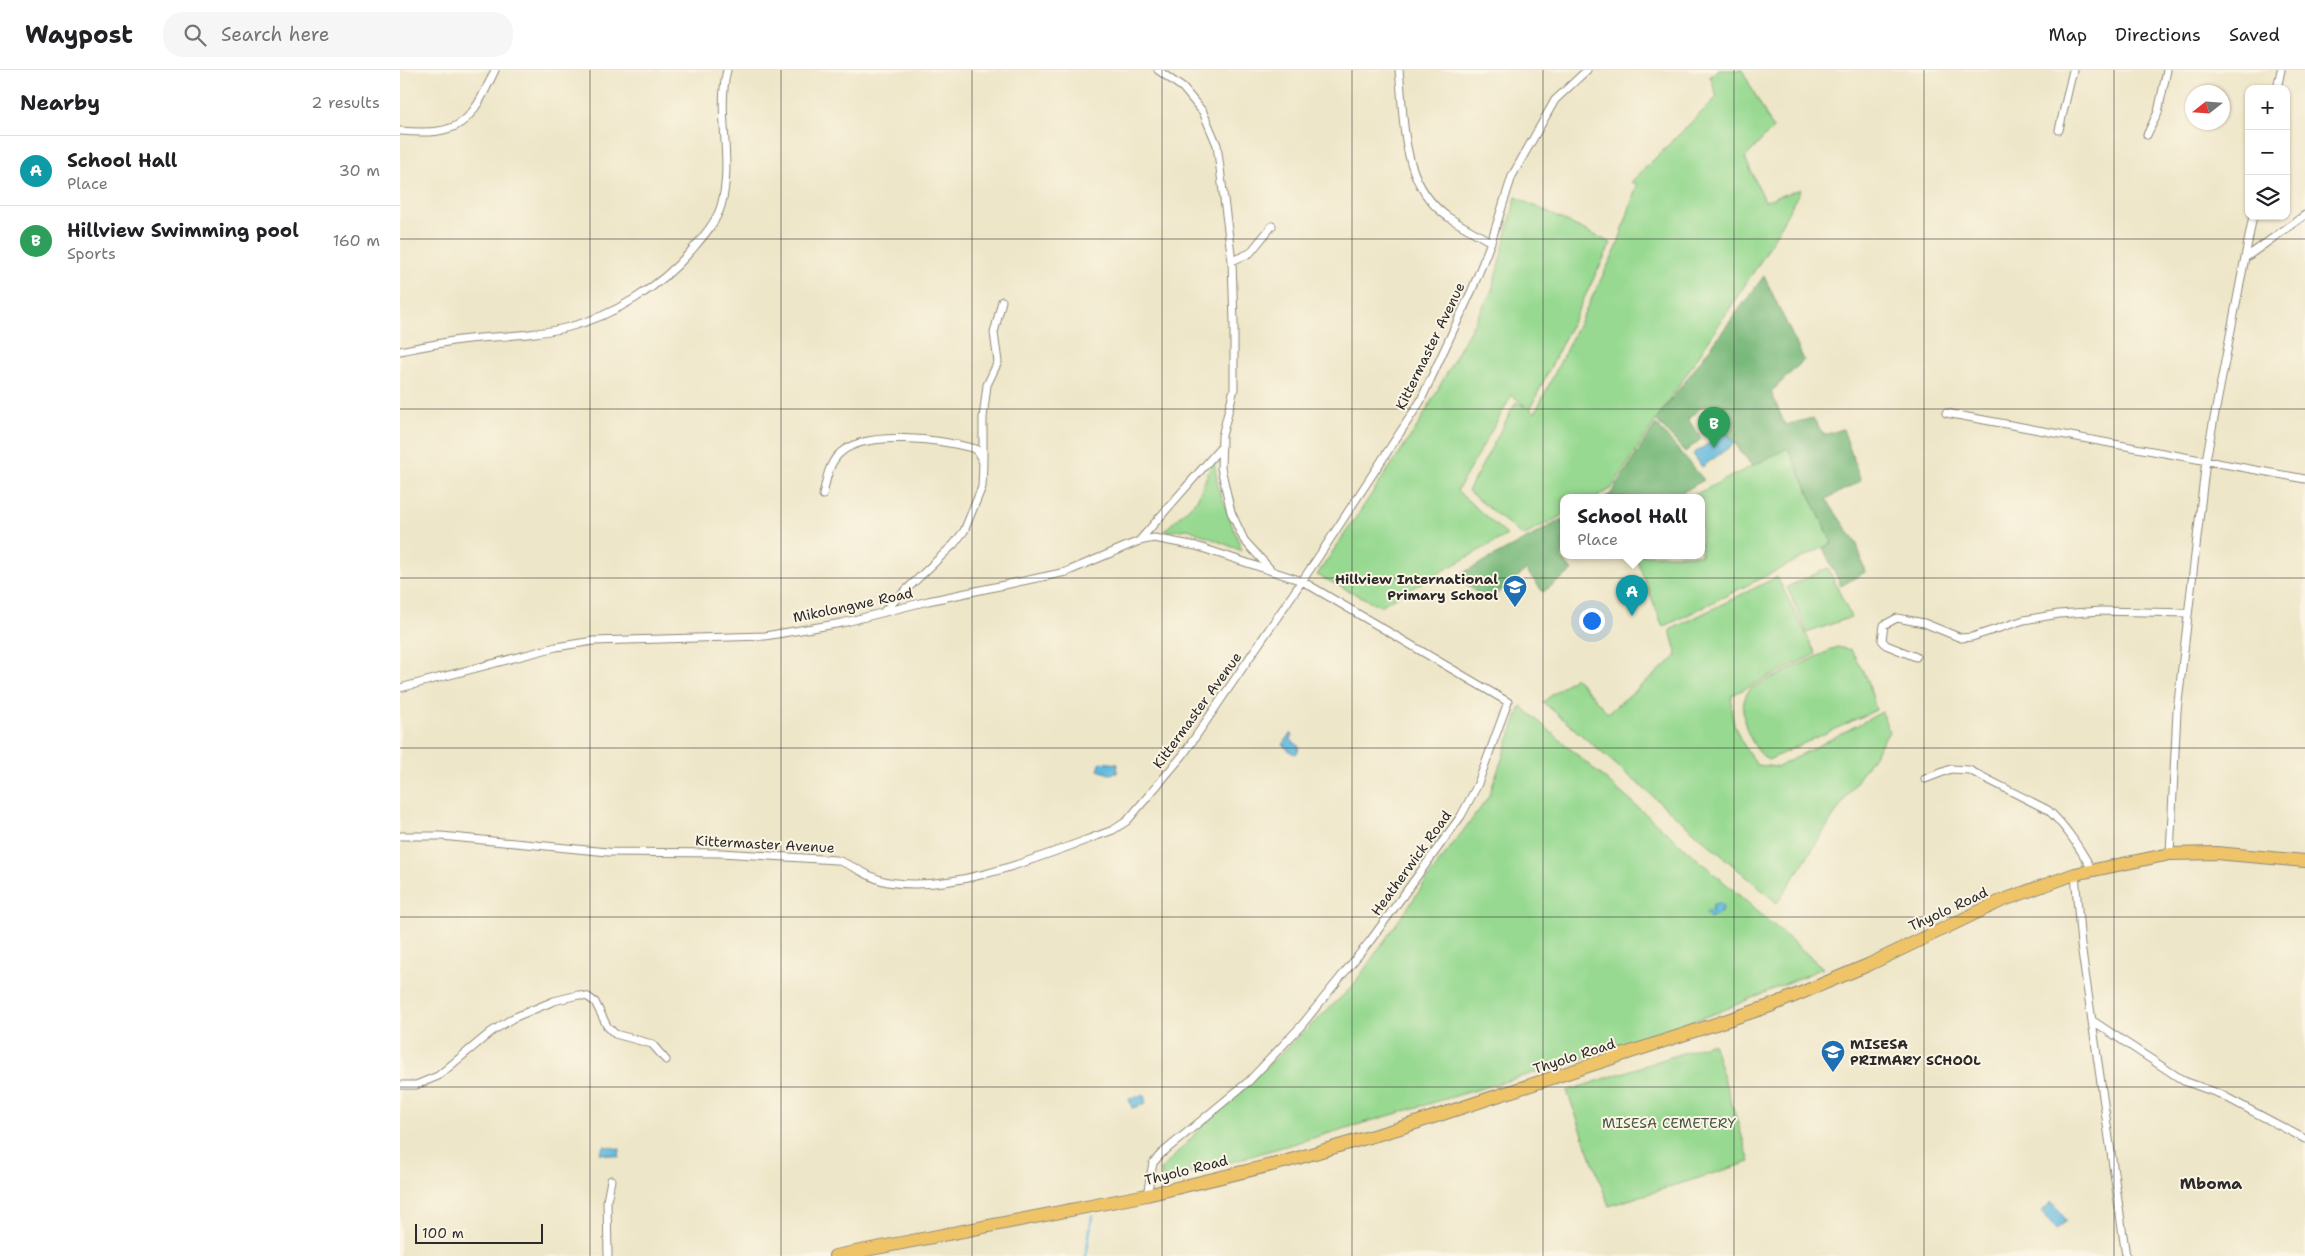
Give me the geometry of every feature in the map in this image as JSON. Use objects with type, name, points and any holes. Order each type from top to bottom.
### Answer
[{"type":"highway","name":"Thyolo Road","points":[[835,1256],[1147,1195],[1284,1162],[1400,1128],[1770,1006],[1868,965],[2001,901],[2075,874],[2170,854],[2216,853],[2305,861]]},
{"type":"street","points":[[400,131],[436,133],[453,128],[474,109],[495,70]]},
{"type":"street","points":[[400,351],[458,340],[542,332],[569,327],[596,318],[660,282],[678,266],[699,242],[715,220],[721,206],[726,149],[722,116],[723,85],[727,70]]},
{"type":"street","points":[[1158,70],[1183,88],[1203,112],[1218,145],[1232,260],[1234,389],[1222,436],[1221,468],[1232,512],[1244,540],[1274,573]]},
{"type":"street","points":[[1399,70],[1405,133],[1412,169],[1419,186],[1427,198],[1447,216],[1491,242]]},
{"type":"street","name":"Kittermaster Avenue","points":[[400,836],[441,836],[608,852],[721,853],[836,860],[852,864],[875,879],[904,884],[938,884],[1013,866],[1113,830],[1127,821],[1184,755],[1420,402],[1472,290],[1491,242],[1512,176],[1555,100],[1587,70]]},
{"type":"street","points":[[2059,130],[2073,70]]},
{"type":"street","points":[[2147,135],[2158,112],[2167,70]]},
{"type":"street","points":[[2279,85],[2281,70]]},
{"type":"street","points":[[2245,258],[2305,215]]},
{"type":"street","points":[[2170,854],[2178,711],[2206,460],[2252,220]]},
{"type":"street","points":[[1232,260],[1250,253],[1272,226]]},
{"type":"street","points":[[882,613],[964,532],[982,487],[983,418],[987,385],[998,362],[994,333],[1002,301]]},
{"type":"street","points":[[1946,413],[2092,442],[2206,460],[2305,479]]},
{"type":"street","points":[[823,495],[829,470],[836,457],[844,450],[863,443],[888,438],[957,444],[976,449],[983,462]]},
{"type":"street","points":[[1139,541],[1222,445]]},
{"type":"street","name":"Mikolongwe Road","points":[[400,688],[556,647],[593,641],[765,636],[842,623],[965,593],[1066,572],[1139,541],[1154,538],[1168,539],[1196,546],[1302,581]]},
{"type":"street","name":"Heatherwick Road","points":[[1147,1195],[1154,1163],[1161,1154],[1249,1080],[1301,1026],[1370,941],[1461,816],[1477,786],[1508,702],[1302,581]]},
{"type":"street","points":[[1916,657],[1886,645],[1882,640],[1884,625],[1897,618],[1924,623],[1961,638],[1972,637],[2024,620],[2059,614],[2101,611],[2188,613]]},
{"type":"street","points":[[1924,779],[1951,769],[1969,770],[2048,810],[2058,819],[2076,842],[2092,870]]},
{"type":"street","points":[[2075,874],[2081,945],[2126,1256]]},
{"type":"street","points":[[400,1085],[416,1085],[438,1076],[490,1032],[513,1018],[554,1001],[578,995],[588,996],[594,1002],[607,1026],[616,1034],[652,1044],[666,1060]]},
{"type":"street","points":[[2093,1022],[2184,1081],[2220,1094],[2305,1139]]},
{"type":"street","points":[[608,1256],[607,1202],[611,1180]]},
{"type":"green space","points":[[1718,70],[1742,70],[1773,128],[1745,158],[1765,201],[1801,189],[1764,256],[1611,489],[1602,494],[1560,494],[1560,517],[1523,536],[1468,491],[1516,402],[1526,407],[1512,395],[1457,491],[1507,535],[1380,606],[1317,575],[1419,424],[1492,290],[1516,197],[1611,243],[1530,409],[1535,413],[1617,247],[1637,185],[1631,182],[1717,97],[1710,76]]},
{"type":"green space","points":[[1764,276],[1804,360],[1771,392],[1785,425],[1813,418],[1824,435],[1843,429],[1861,481],[1826,499],[1857,544],[1865,572],[1841,586],[1823,548],[1832,543],[1788,448],[1752,466],[1705,404],[1688,419],[1701,439],[1685,452],[1656,420]]},
{"type":"green space","points":[[1656,424],[1704,480],[1679,494],[1611,494]]},
{"type":"green space","points":[[1788,448],[1832,543],[1663,627],[1637,559],[1705,559],[1705,494],[1696,494]]},
{"type":"green space","points":[[1214,458],[1218,487],[1242,551],[1188,529],[1163,532],[1197,500]]},
{"type":"green space","points":[[1560,521],[1560,559],[1563,559],[1572,571],[1543,592],[1526,570],[1487,602],[1457,576]]},
{"type":"green space","points":[[1828,568],[1851,617],[1807,633],[1787,587]]},
{"type":"green space","points":[[1777,577],[1816,654],[1732,695],[1734,724],[1757,765],[1778,767],[1882,712],[1889,732],[1777,903],[1543,702],[1575,677],[1608,713],[1677,656],[1670,630]]},
{"type":"green space","points":[[1837,647],[1851,650],[1867,678],[1876,710],[1768,760],[1755,746],[1746,726],[1743,716],[1743,705],[1746,696],[1751,688]]},
{"type":"green space","points":[[1521,706],[1823,968],[1719,1012],[1578,1060],[1163,1182],[1161,1170],[1202,1127],[1352,987],[1438,864],[1488,798]]},
{"type":"green space","name":"MISESA CEMETERY","points":[[1713,1043],[1750,1162],[1609,1206],[1567,1091]]},
{"type":"water","points":[[1712,422],[1718,433],[1710,439],[1703,428]]},
{"type":"water","points":[[1725,432],[1735,443],[1702,467],[1693,454]]},
{"type":"water","points":[[1291,733],[1291,740],[1299,746],[1296,754],[1290,752],[1283,745]]},
{"type":"water","points":[[1101,762],[1118,764],[1117,773],[1109,774],[1098,770]]},
{"type":"water","points":[[1720,903],[1723,907],[1722,912],[1710,918],[1706,913],[1707,911],[1712,911],[1713,904]]},
{"type":"water","points":[[1144,1094],[1146,1104],[1132,1108],[1129,1099]]},
{"type":"water","points":[[604,1146],[620,1149],[619,1157],[600,1153]]},
{"type":"water","points":[[2052,1202],[2067,1221],[2056,1229],[2041,1211]]},
{"type":"waterway","points":[[1086,1256],[1092,1216]]},
{"type":"place","name":"Hillview Swimming pool","points":[[1714,448]]},
{"type":"place","name":"Hillview International Primary School","points":[[1515,608]]},
{"type":"place","name":"School Hall","points":[[1632,616]]},
{"type":"place","name":"MISESA PRIMARY SCHOOL","points":[[1833,1073]]},
{"type":"district","name":"Mboma","points":[[2211,1183]]}]
